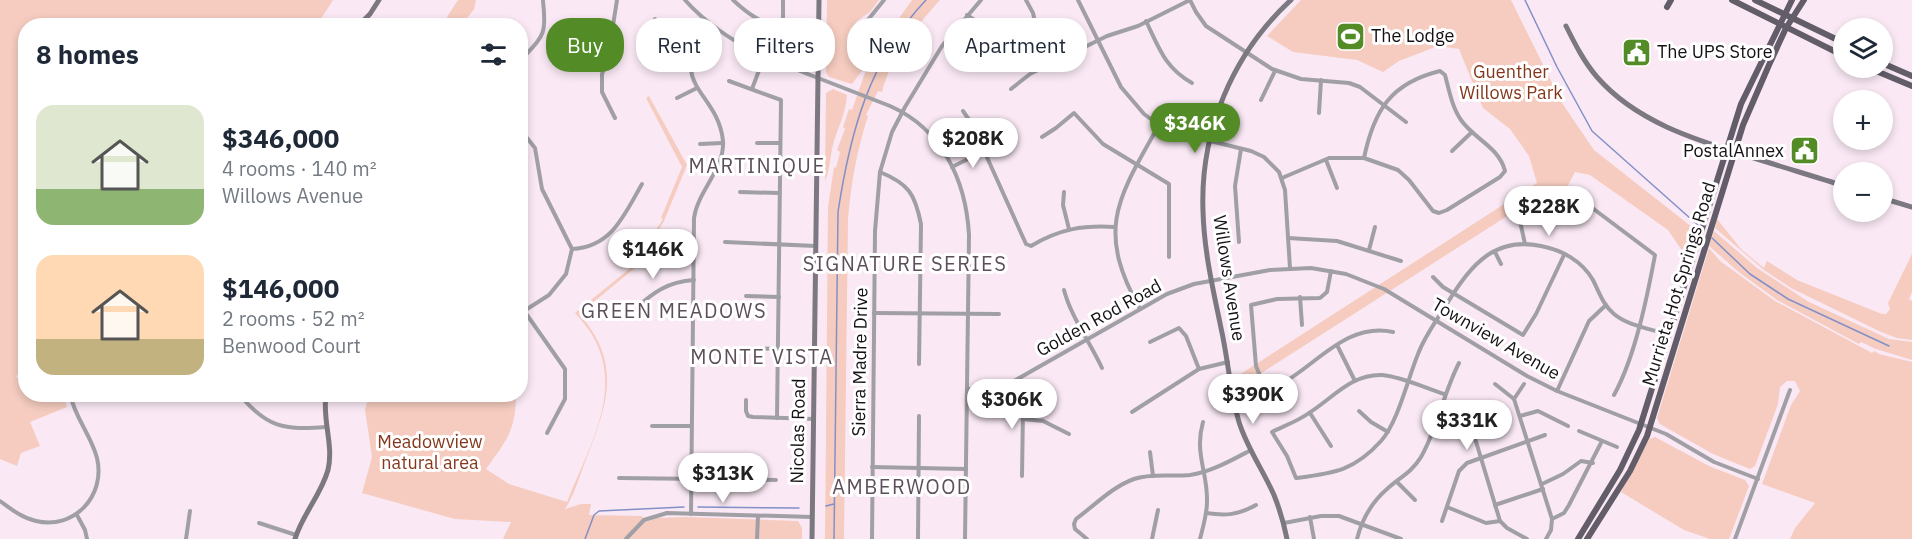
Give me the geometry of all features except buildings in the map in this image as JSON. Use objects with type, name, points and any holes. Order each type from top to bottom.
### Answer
[{"type":"main road","points":[[1667,8],[1671,0]]},
{"type":"main road","points":[[1732,0],[1833,51]]},
{"type":"main road","points":[[1755,0],[1833,38]]},
{"type":"main road","name":"Murrieta Hot Springs Road","points":[[1578,539],[1620,470],[1641,424],[1745,96],[1792,0]]},
{"type":"main road","name":"Murrieta Hot Springs Road","points":[[1587,539],[1630,471],[1650,428],[1734,152],[1750,108],[1786,28],[1794,19],[1804,0]]},
{"type":"main road","points":[[1893,68],[1912,76]]},
{"type":"main road","points":[[1893,78],[1912,86]]},
{"type":"street","points":[[366,18],[379,0]]},
{"type":"street","points":[[528,52],[543,36],[545,19],[543,0]]},
{"type":"street","points":[[615,118],[602,92],[602,74],[608,57],[617,0]]},
{"type":"street","points":[[685,0],[703,18]]},
{"type":"street","points":[[733,0],[745,12],[771,26],[779,26],[783,22],[783,0]]},
{"type":"street","name":"Nicolas Road","points":[[812,539],[819,0]]},
{"type":"street","points":[[869,18],[884,0]]},
{"type":"street","name":"Sierra Madre Drive","points":[[872,539],[876,214],[880,172],[891,132],[902,112],[935,56],[981,0]]},
{"type":"street","points":[[1026,0],[1034,18]]},
{"type":"street","points":[[1078,0],[1127,96],[1144,114],[1174,132],[1264,157],[1282,178],[1286,190],[1290,268]]},
{"type":"street","points":[[1011,89],[1023,78],[1098,40],[1190,0],[1206,26],[1275,70],[1301,79],[1349,83],[1360,87],[1406,122]]},
{"type":"street","name":"Willows Avenue","points":[[1287,539],[1274,496],[1239,421],[1206,248],[1203,212],[1204,171],[1209,141],[1222,99],[1246,52],[1272,18],[1291,0]]},
{"type":"street","points":[[967,15],[971,18]]},
{"type":"street","points":[[1146,21],[1169,66],[1179,76],[1192,83]]},
{"type":"street","points":[[1566,26],[1587,65],[1621,100],[1674,131],[1726,150],[1833,183]]},
{"type":"street","points":[[1261,100],[1275,70]]},
{"type":"street","points":[[1282,178],[1326,160],[1343,157],[1364,158],[1398,170],[1409,180],[1433,211],[1439,213],[1500,177],[1505,171],[1503,164],[1489,145],[1462,122],[1456,112],[1445,75],[1440,71],[1419,77],[1383,104],[1371,128],[1364,158]]},
{"type":"street","points":[[691,514],[693,280],[696,210],[702,193],[718,166],[723,143],[718,122],[697,88],[693,72]]},
{"type":"street","points":[[752,89],[758,72]]},
{"type":"street","points":[[803,72],[902,112],[929,133],[960,183],[968,216],[965,539]]},
{"type":"street","points":[[1318,113],[1321,80]]},
{"type":"street","points":[[729,81],[781,100],[778,193],[777,418]]},
{"type":"street","points":[[677,98],[697,88]]},
{"type":"street","points":[[963,111],[972,124],[1026,244],[1031,246],[1068,229],[1089,226],[1115,227]]},
{"type":"street","points":[[1042,137],[1074,113],[1103,144],[1168,184],[1169,257]]},
{"type":"street","points":[[1140,309],[1123,275],[1117,250],[1115,227],[1123,191],[1159,125]]},
{"type":"street","points":[[1452,151],[1472,132]]},
{"type":"street","points":[[528,139],[535,148],[542,189],[572,249],[566,273],[549,295],[528,308]]},
{"type":"street","points":[[700,144],[723,143]]},
{"type":"street","points":[[757,143],[779,143]]},
{"type":"street","points":[[1239,242],[1235,186],[1241,149]]},
{"type":"street","points":[[952,167],[984,151]]},
{"type":"street","points":[[1326,160],[1337,188]]},
{"type":"street","points":[[880,172],[898,179],[907,187],[913,197],[921,224],[919,364]]},
{"type":"street","points":[[572,249],[586,248],[606,239],[623,217],[642,184]]},
{"type":"street","points":[[740,192],[778,193]]},
{"type":"street","points":[[1064,192],[1068,229]]},
{"type":"street","points":[[1578,200],[1591,207],[1655,255],[1639,325],[1622,381],[1614,395]]},
{"type":"street","points":[[1893,201],[1912,207]]},
{"type":"street","points":[[1520,221],[1525,244]]},
{"type":"street","points":[[1369,250],[1375,226]]},
{"type":"street","points":[[1288,238],[1337,241],[1401,261]]},
{"type":"street","points":[[725,242],[816,246]]},
{"type":"street","points":[[1444,394],[1408,382],[1381,375],[1355,381],[1335,392],[1310,413],[1272,432],[1287,456],[1296,478],[1341,471],[1349,467],[1373,449],[1388,432],[1408,382],[1419,351],[1466,273],[1475,264],[1495,252],[1525,244],[1544,247],[1577,261],[1588,272],[1606,305],[1623,320],[1669,335]]},
{"type":"street","points":[[1495,252],[1501,264]]},
{"type":"street","points":[[1433,277],[1453,293],[1523,335],[1536,314],[1564,255]]},
{"type":"street","name":"Townview Avenue","points":[[1212,281],[1290,268],[1331,271],[1375,284],[1527,376],[1557,391],[1672,437],[1714,462],[1758,478]]},
{"type":"street","points":[[1266,391],[1256,366],[1251,304],[1277,299],[1325,296],[1331,271]]},
{"type":"street","points":[[627,315],[659,288],[670,283],[693,280]]},
{"type":"street","name":"Golden Rod Road","points":[[967,389],[986,389],[1014,381],[1176,290],[1212,281]]},
{"type":"street","points":[[1064,290],[1067,303],[1102,368]]},
{"type":"street","points":[[746,296],[779,297]]},
{"type":"street","points":[[1300,297],[1302,325]]},
{"type":"street","points":[[1557,391],[1589,321],[1606,305]]},
{"type":"street","points":[[874,313],[999,315]]},
{"type":"street","points":[[528,317],[565,369],[565,399],[547,433]]},
{"type":"street","points":[[1150,342],[1179,328],[1186,336],[1199,369]]},
{"type":"street","points":[[1234,398],[1266,391],[1292,377],[1315,358],[1359,333],[1379,329],[1393,332]]},
{"type":"street","points":[[1337,345],[1355,381]]},
{"type":"street","points":[[745,348],[778,349]]},
{"type":"street","points":[[1132,412],[1199,369],[1228,362]]},
{"type":"street","points":[[1357,539],[1362,524],[1379,496],[1407,474],[1420,458],[1437,423],[1444,394],[1459,363]]},
{"type":"street","points":[[1014,381],[1022,401],[1022,476]]},
{"type":"street","points":[[1495,384],[1514,399],[1520,416],[1552,519],[1551,530],[1546,539]]},
{"type":"street","points":[[1514,399],[1524,384]]},
{"type":"street","points":[[1735,539],[1790,390]]},
{"type":"street","points":[[746,400],[748,416],[814,419]]},
{"type":"street","points":[[0,501],[21,515],[38,522],[58,522],[77,515],[87,505],[97,487],[99,474],[97,457],[71,402]]},
{"type":"street","points":[[245,402],[252,411],[278,425],[297,429],[326,427]]},
{"type":"street","points":[[259,523],[296,537],[328,470],[330,451],[326,427],[326,402]]},
{"type":"street","points":[[1359,411],[1371,422],[1388,432]]},
{"type":"street","points":[[1520,416],[1538,411],[1568,426]]},
{"type":"street","points":[[1310,413],[1330,446]]},
{"type":"street","points":[[918,539],[919,416]]},
{"type":"street","points":[[1023,419],[1043,421],[1070,434]]},
{"type":"street","points":[[1200,539],[1206,513],[1206,490],[1199,449],[1199,434],[1203,422]]},
{"type":"street","points":[[652,426],[692,426]]},
{"type":"street","points":[[1579,431],[1617,447]]},
{"type":"street","points":[[1474,435],[1500,521],[1507,528],[1527,539]]},
{"type":"street","points":[[1442,521],[1459,471],[1467,463],[1545,435]]},
{"type":"street","points":[[1552,519],[1564,513],[1593,462],[1602,441]]},
{"type":"street","points":[[1087,539],[1075,529],[1076,519],[1117,488],[1135,478],[1179,476],[1203,472],[1251,450]]},
{"type":"street","points":[[1150,452],[1152,476]]},
{"type":"street","points":[[1495,505],[1542,486],[1581,461],[1593,462]]},
{"type":"street","points":[[872,467],[966,468]]},
{"type":"street","points":[[619,478],[776,480]]},
{"type":"street","points":[[1397,482],[1414,500]]},
{"type":"street","points":[[1206,513],[1234,515],[1256,505]]},
{"type":"street","points":[[1447,507],[1486,523],[1500,521]]},
{"type":"street","points":[[1152,539],[1158,510]]},
{"type":"street","points":[[186,539],[190,511]]},
{"type":"street","points":[[626,539],[641,521],[667,513],[812,517]]},
{"type":"street","points":[[77,515],[87,539]]},
{"type":"street","points":[[1284,523],[1327,515],[1339,516],[1401,539]]},
{"type":"street","points":[[757,539],[758,516]]},
{"type":"street","points":[[1310,518],[1314,539]]},
{"type":"green space","points":[[0,0],[333,0],[321,18],[18,18],[18,374],[16,377],[18,378],[18,402],[66,402],[67,407],[30,422],[40,446],[21,453],[17,466],[0,459]]},
{"type":"green space","points":[[458,0],[476,0],[474,9],[467,18],[446,18]]},
{"type":"green space","points":[[827,0],[879,0],[870,12],[861,18],[847,18],[847,72],[861,72],[852,84],[829,77],[826,72],[835,72],[835,18],[827,18]]},
{"type":"green space","points":[[912,0],[940,0],[925,18],[899,18]]},
{"type":"green space","name":"Guenther Willows Park","points":[[1301,0],[1511,0],[1562,103],[1594,150],[1697,231],[1690,251],[1681,249],[1668,230],[1590,175],[1575,172],[1564,193],[1543,201],[1540,195],[1238,388],[1236,377],[1537,183],[1529,156],[1510,129],[1483,108],[1459,49],[1438,46],[1399,61],[1383,72],[1357,60],[1293,52],[1267,36]]},
{"type":"green space","points":[[865,72],[889,72],[882,92],[878,91],[866,115],[868,116],[853,180],[848,219],[844,539],[825,539],[828,207],[834,167],[836,168],[840,152],[837,150],[849,109],[852,110]]},
{"type":"green space","points":[[833,89],[847,95],[825,181],[826,93]]},
{"type":"green space","name":"Meadowview natural area","points":[[649,96],[687,165],[664,221],[636,267],[579,314],[593,332],[606,366],[605,401],[598,428],[603,406],[605,382],[602,359],[593,336],[575,313],[634,265],[663,219],[661,218],[682,167],[646,98]]},
{"type":"green space","points":[[1717,219],[1741,249],[1764,268],[1767,261],[1797,280],[1882,314],[1886,314],[1890,309],[1888,303],[1912,254],[1912,292],[1909,299],[1912,301],[1912,340],[1897,338],[1881,332],[1791,288],[1764,270],[1715,228]]},
{"type":"green space","points":[[1714,231],[1757,268],[1809,302],[1889,339],[1912,342],[1912,360],[1861,342],[1859,344],[1777,300],[1740,273],[1709,246]]},
{"type":"green space","points":[[1709,248],[1720,261],[1775,301],[1872,353],[1874,351],[1912,362],[1912,539],[1790,539],[1795,528],[1815,503],[1762,484],[1791,405],[1800,391],[1795,381],[1787,381],[1780,387],[1778,404],[1755,466],[1750,469],[1713,454],[1660,424],[1657,418]]},
{"type":"green space","name":"Meadowview natural area","points":[[367,402],[516,402],[512,427],[486,469],[509,484],[567,502],[587,455],[575,490],[565,509],[581,504],[591,504],[589,515],[642,516],[646,522],[657,518],[686,517],[798,521],[802,528],[802,539],[503,539],[511,522],[455,519],[362,493],[372,457],[365,410]]},
{"type":"green space","points":[[1655,437],[1709,466],[1745,480],[1749,486],[1729,539],[1710,539],[1684,530],[1621,492],[1649,439]]},
{"type":"waterway","points":[[834,539],[838,212],[849,154],[865,99],[890,47],[906,23],[926,0]]},
{"type":"waterway","points":[[1525,0],[1557,67],[1592,131],[1700,227]]},
{"type":"waterway","points":[[1712,238],[1750,274],[1788,299],[1889,346]]},
{"type":"waterway","points":[[826,506],[834,504]]},
{"type":"waterway","points":[[585,539],[594,515],[599,511],[684,507]]},
{"type":"waterway","points":[[698,507],[799,508]]},
{"type":"place","name":"The Lodge","points":[[1350,36]]},
{"type":"place","name":"The UPS Store","points":[[1636,52]]},
{"type":"place","name":"PostalAnnex","points":[[1805,151]]},
{"type":"district","name":"MARTINIQUE","points":[[757,166]]},
{"type":"district","name":"SIGNATURE SERIES","points":[[905,264]]},
{"type":"district","name":"GREEN MEADOWS","points":[[674,311]]},
{"type":"district","name":"MONTE VISTA","points":[[762,357]]},
{"type":"district","name":"AMBERWOOD","points":[[902,487]]}]
